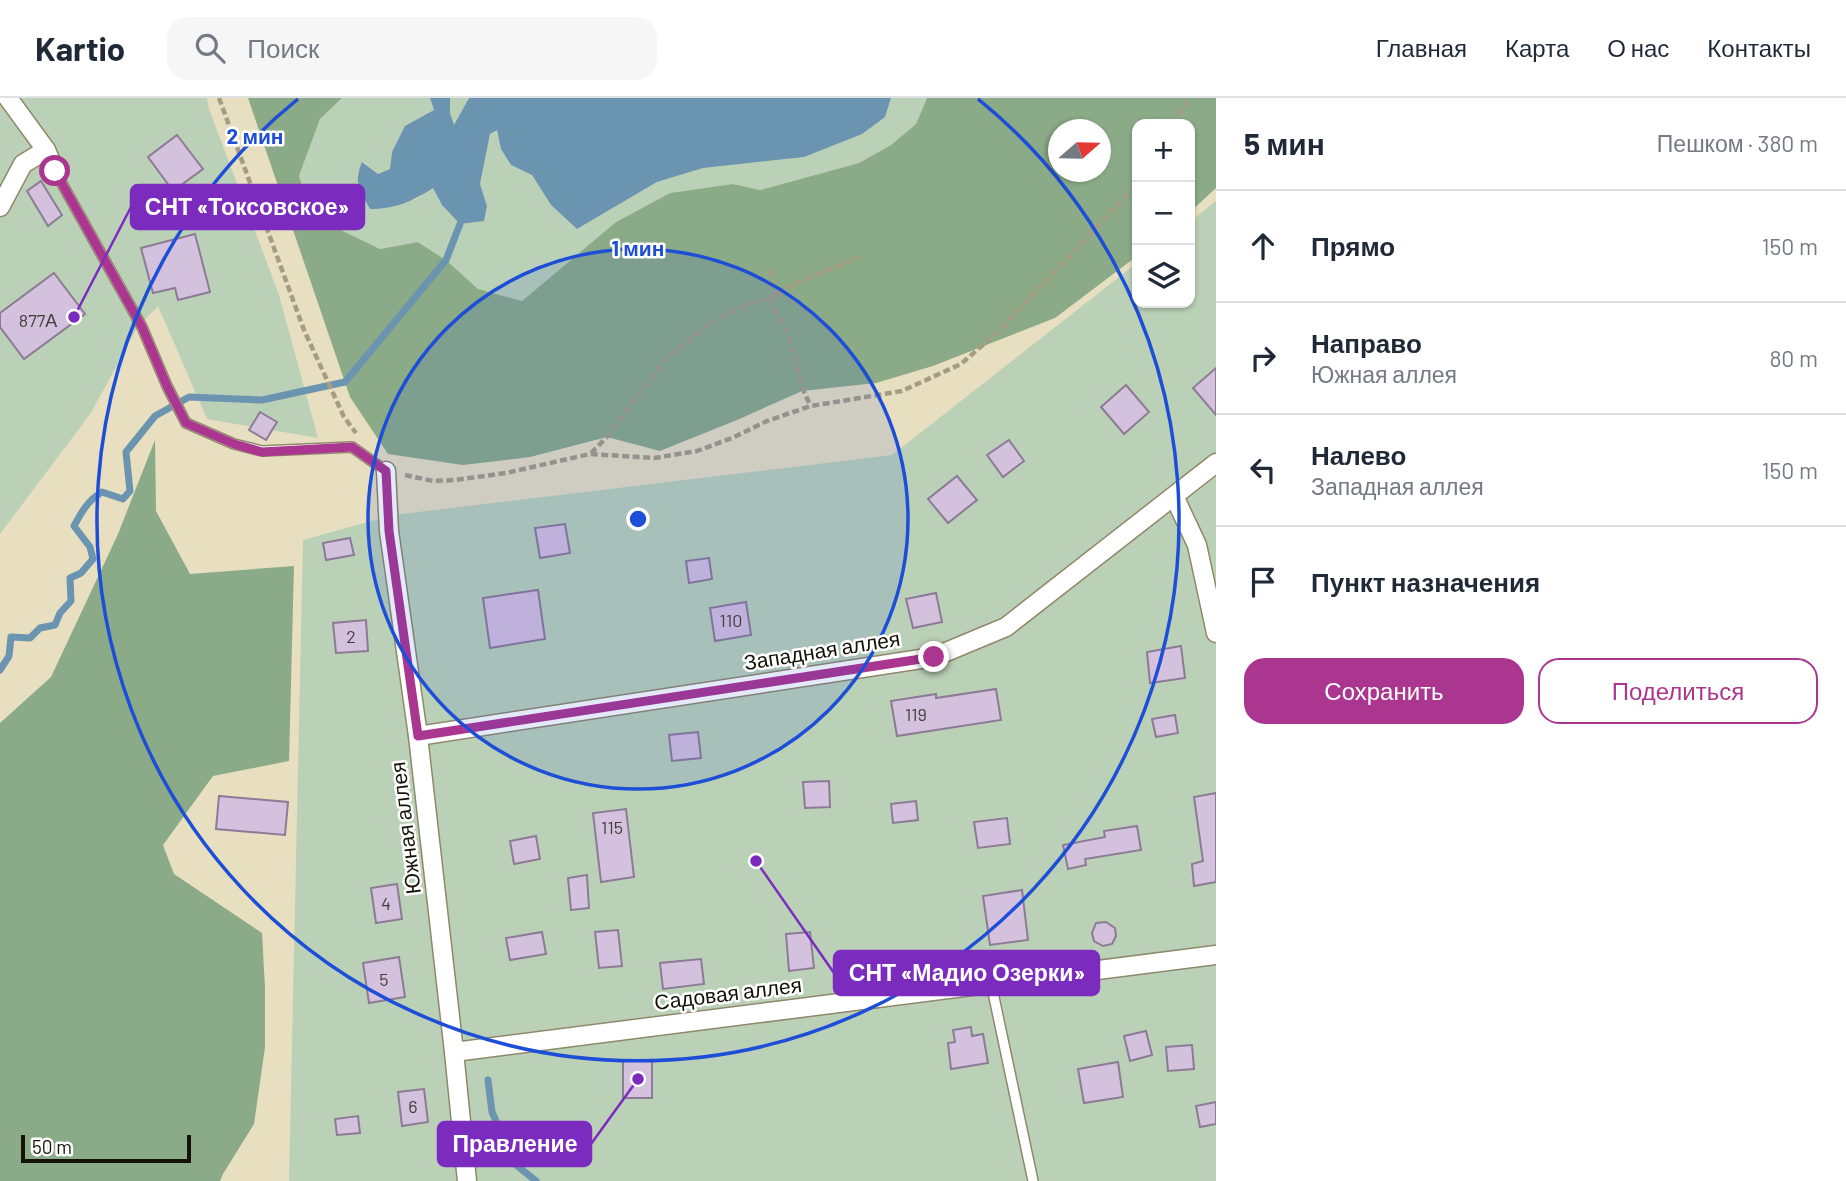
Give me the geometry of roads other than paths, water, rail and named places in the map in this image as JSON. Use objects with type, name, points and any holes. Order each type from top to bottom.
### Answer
[{"type":"street","points":[[8,98],[46,150],[55,171]]},
{"type":"street","points":[[0,207],[23,164],[46,150]]},
{"type":"street","name":"Западная аллея","points":[[418,736],[934,657],[1006,627],[1216,463]]},
{"type":"street","name":"Южная аллея","points":[[386,471],[389,531],[418,736],[467,1181]]},
{"type":"street","points":[[1174,496],[1197,545],[1216,633]]},
{"type":"street","name":"Садовая аллея","points":[[454,1052],[1216,955]]},
{"type":"lane","points":[[55,171],[142,327],[186,423],[234,444],[262,452],[352,447],[386,471]]},
{"type":"lane","points":[[991,983],[1033,1181]]},
{"type":"water","points":[[430,98],[450,98],[450,113],[454,125],[469,98],[891,98],[885,117],[862,134],[804,157],[703,168],[657,182],[577,229],[551,205],[532,175],[511,165],[501,149],[497,130],[490,134],[480,184],[487,206],[484,221],[460,224],[442,205],[433,188],[404,203],[388,208],[370,209],[358,181],[362,162],[378,174],[390,169],[392,152],[405,126],[434,110]]},
{"type":"waterway","points":[[0,670],[9,656],[11,637],[30,638],[40,628],[55,625],[60,613],[71,601],[70,578],[81,573],[93,559],[90,547],[74,526],[97,495],[102,492],[123,499],[130,491],[126,452],[155,416],[189,397],[262,400],[345,382],[446,260],[460,224]]},
{"type":"waterway","points":[[488,1080],[492,1112],[515,1164],[536,1181]]},
{"type":"place","name":"СНТ «Токсовское»","points":[[74,317]]},
{"type":"place","name":"СНТ «Мадио Озерки»","points":[[756,861]]},
{"type":"place","name":"Правление","points":[[638,1079]]}]
